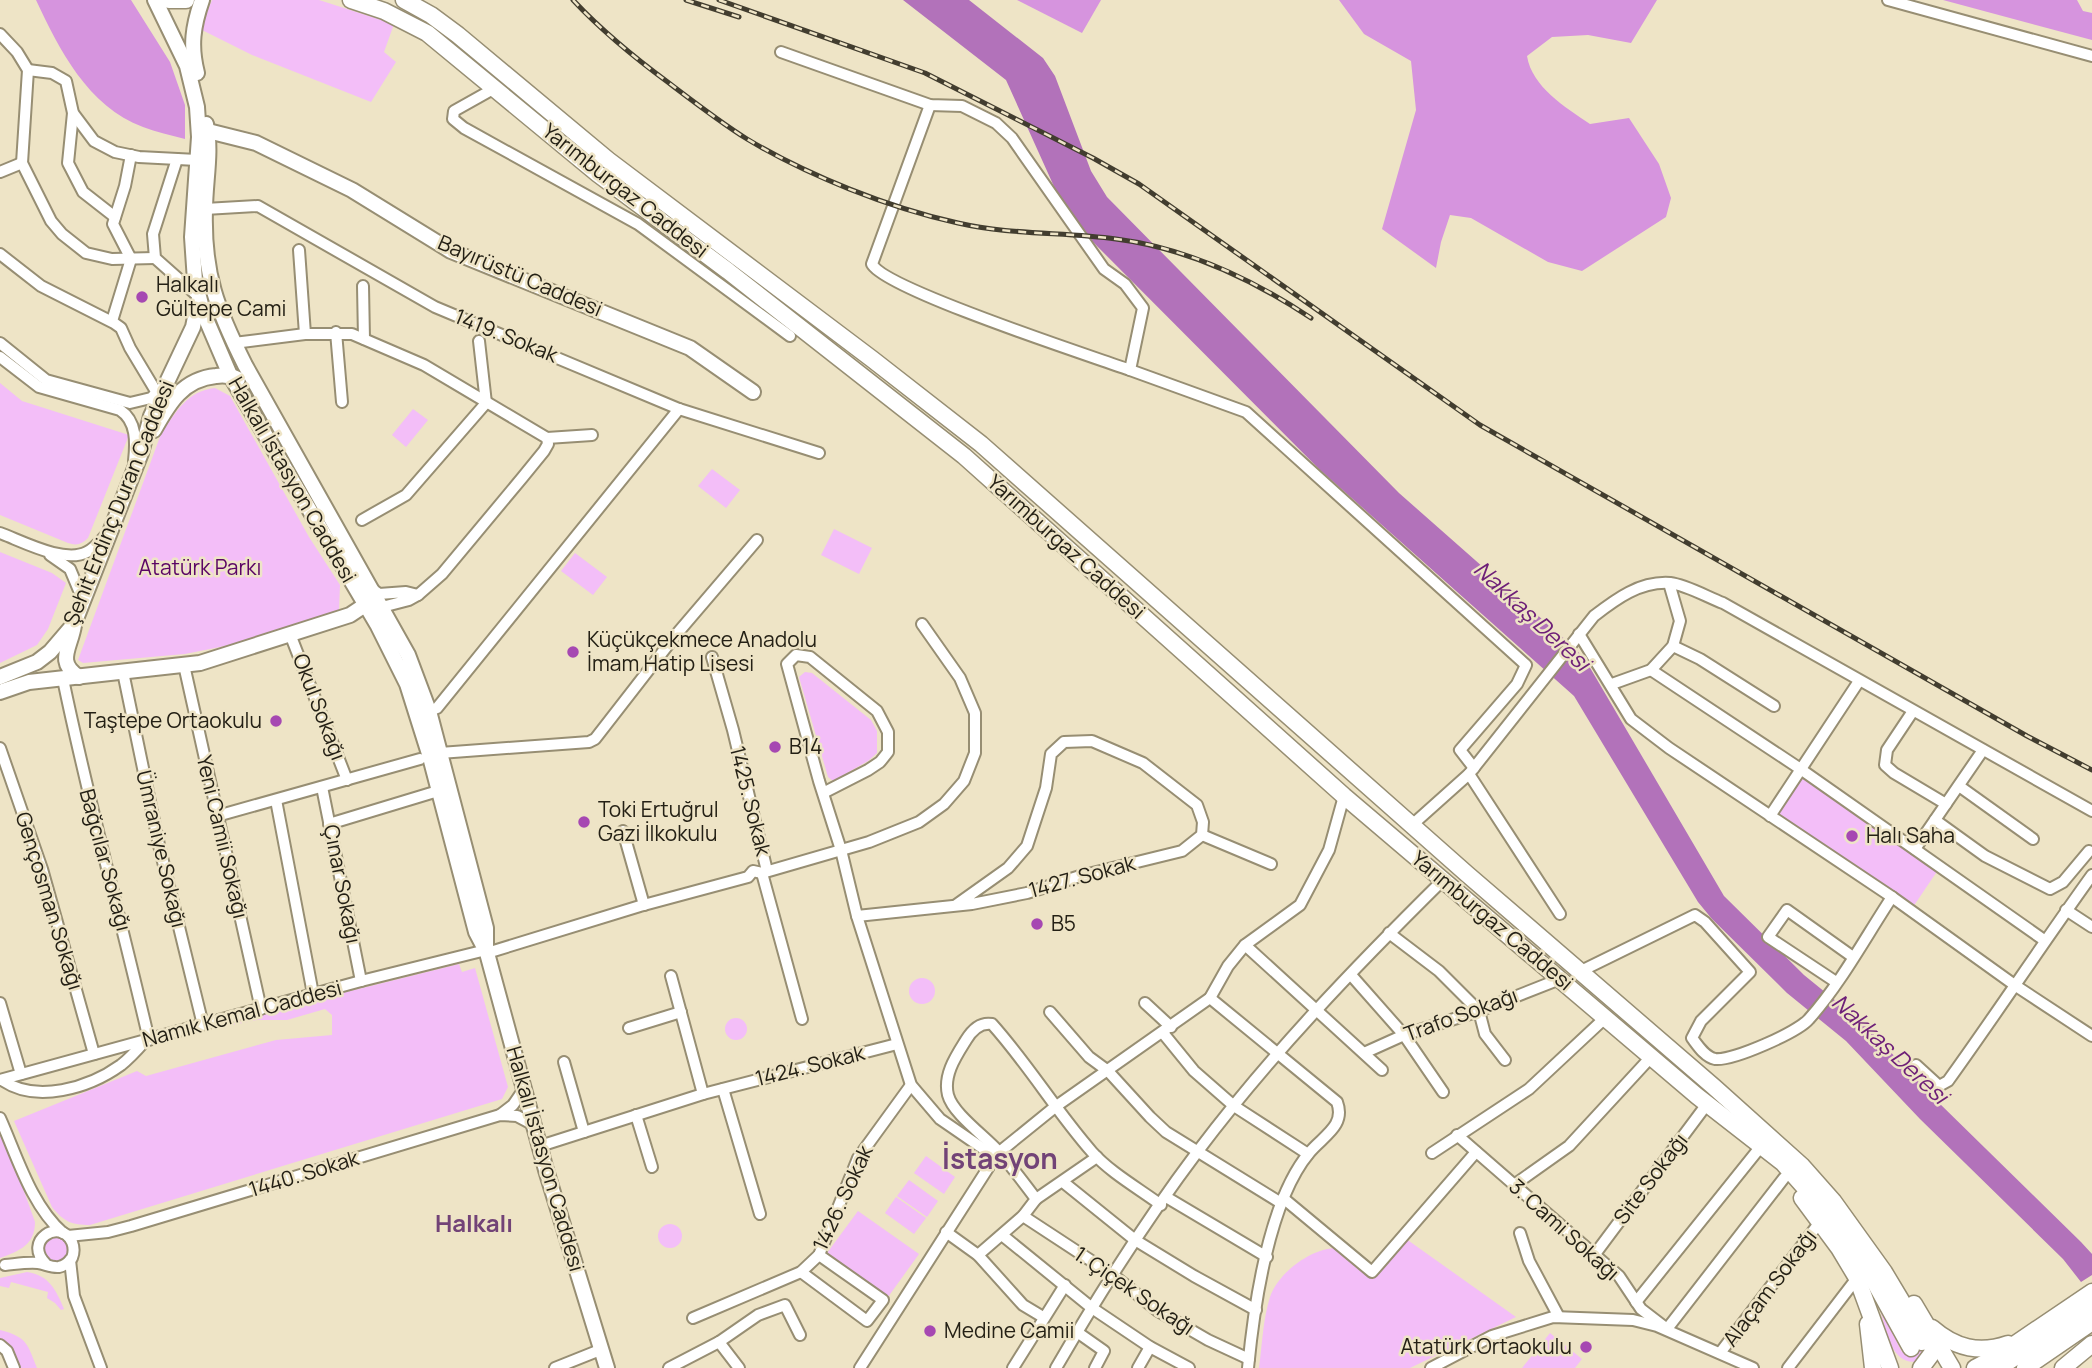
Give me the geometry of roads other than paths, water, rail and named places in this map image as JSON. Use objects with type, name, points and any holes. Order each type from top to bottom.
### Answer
[{"type":"main road","name":"Halkalı İstasyon Caddesi","points":[[155,0],[178,44],[193,86],[199,123],[192,237],[195,281],[203,312],[230,375],[379,626],[407,684],[486,928],[486,952]]},
{"type":"main road","points":[[169,0],[186,0]]},
{"type":"main road","name":"Halkalı İstasyon Caddesi","points":[[202,0],[194,23],[192,51],[208,131],[205,209],[207,268],[220,312],[245,365],[408,655],[429,711],[430,756],[476,932],[486,952],[540,1146],[607,1368]]},
{"type":"main road","name":"Yarımburgaz Caddesi","points":[[351,0],[384,11],[426,33],[598,174],[728,271],[964,456],[1344,796],[1753,1144]]},
{"type":"main road","name":"Yarımburgaz Caddesi","points":[[404,0],[431,15],[608,160],[981,444],[1747,1117],[1779,1135],[1818,1168],[1855,1214],[1922,1336]]},
{"type":"main road","points":[[495,88],[505,75]]},
{"type":"main road","name":"Bayırüstü Caddesi","points":[[208,131],[256,143],[352,190],[451,251],[690,348],[753,392]]},
{"type":"main road","name":"Şehit Erdinç Duran Caddesi","points":[[0,677],[37,662],[50,652],[74,624],[141,453],[150,416],[193,327],[199,297]]},
{"type":"main road","points":[[141,453],[166,408],[179,391],[202,379],[230,375],[243,381],[250,389],[300,474],[314,488]]},
{"type":"main road","points":[[0,692],[29,682],[200,663],[349,615],[365,606],[369,585]]},
{"type":"main road","points":[[74,624],[65,661],[68,668],[79,677]]},
{"type":"main road","points":[[37,662],[46,662],[51,667],[50,678],[40,682]]},
{"type":"main road","points":[[1443,880],[1458,865]]},
{"type":"main road","points":[[1753,1144],[1820,1222],[1857,1278],[1890,1368]]},
{"type":"main road","points":[[1753,1144],[1783,1163],[1828,1214],[1869,1272],[1952,1368]]},
{"type":"main road","points":[[1994,1364],[2016,1342],[2092,1292]]},
{"type":"main road","points":[[1865,1297],[1873,1368]]},
{"type":"main road","points":[[1975,1368],[1994,1364],[2092,1305]]},
{"type":"main road","points":[[2025,1368],[2092,1322]]},
{"type":"main road","points":[[2044,1368],[2092,1335]]},
{"type":"main road","points":[[1922,1336],[1948,1340],[1967,1348],[1998,1348],[2016,1342]]},
{"type":"main road","points":[[1921,1368],[1933,1352],[1922,1336]]},
{"type":"main road","points":[[2063,1368],[2092,1344]]},
{"type":"main road","points":[[1885,1351],[1899,1368]]},
{"type":"street","points":[[1888,0],[2092,55]]},
{"type":"street","points":[[0,34],[17,52],[28,70],[22,163],[51,221],[62,234],[86,253],[112,259],[155,258]]},
{"type":"street","points":[[781,52],[930,105],[962,106],[996,123],[1012,138],[1104,269],[1125,284],[1143,308],[1130,370]]},
{"type":"street","points":[[28,70],[52,73],[66,81],[73,113],[68,163],[83,192],[115,217]]},
{"type":"street","points":[[495,88],[454,111],[453,119],[464,128],[638,224],[790,337]]},
{"type":"street","points":[[930,105],[872,264],[874,268],[885,277],[934,299],[1246,412],[1526,665],[1517,684],[1460,750],[1560,915]]},
{"type":"street","points":[[73,113],[94,141],[115,152],[197,160]]},
{"type":"street","points":[[112,321],[131,259],[113,225],[131,155]]},
{"type":"street","points":[[177,159],[153,234],[155,258],[199,297]]},
{"type":"street","points":[[0,173],[22,163]]},
{"type":"street","name":"1419. Sokak","points":[[205,209],[258,206],[435,307],[679,409],[819,453]]},
{"type":"street","points":[[299,250],[305,334]]},
{"type":"street","points":[[0,254],[41,286],[121,328],[130,348],[161,389],[143,401],[130,403],[46,380],[0,343]]},
{"type":"street","points":[[363,286],[365,339]]},
{"type":"street","points":[[336,332],[342,402]]},
{"type":"street","points":[[234,343],[305,334],[352,334],[424,365],[548,438],[592,435]]},
{"type":"street","points":[[362,520],[406,495],[486,403],[479,341]]},
{"type":"street","points":[[0,357],[39,387],[126,414],[133,427],[133,474]]},
{"type":"street","points":[[429,711],[436,708],[679,409]]},
{"type":"street","points":[[382,607],[418,595],[442,573],[544,451],[548,438]]},
{"type":"street","points":[[41,550],[72,556],[85,553],[112,530]]},
{"type":"street","points":[[0,533],[41,550],[70,569],[83,600]]},
{"type":"street","points":[[217,816],[430,756],[589,742],[757,540]]},
{"type":"street","points":[[1412,825],[1471,771],[1594,616],[1640,586],[1669,583],[1723,603],[2092,811]]},
{"type":"street","points":[[1612,684],[1651,670],[1673,646],[1680,621],[1669,583]]},
{"type":"street","points":[[369,585],[379,594],[406,592],[418,595]]},
{"type":"street","name":"1425. Sokak","points":[[486,952],[747,877],[755,880],[764,872],[869,842],[919,822],[944,804],[964,781],[975,753],[975,713],[960,678],[922,624]]},
{"type":"street","name":"Okul Sokağı","points":[[290,634],[347,780]]},
{"type":"street","points":[[1579,634],[1631,719],[1669,748],[1892,897],[2016,986],[2092,1036]]},
{"type":"street","points":[[1673,646],[1700,659],[1774,706]]},
{"type":"street","points":[[823,793],[880,762],[888,752],[888,732],[877,710],[810,657],[796,655],[786,664],[823,793],[841,850],[857,916],[911,1085],[940,1119],[993,1152]]},
{"type":"street","name":"1425. Sokak","points":[[712,657],[733,730],[764,872],[802,1019]]},
{"type":"street","name":"Yeni Camii Sokağı","points":[[184,665],[261,1009]]},
{"type":"street","points":[[1651,670],[1799,768],[2044,940]]},
{"type":"street","name":"Ümraniye Sokağı","points":[[123,672],[159,845],[203,1025]]},
{"type":"street","name":"Bağcılar Sokağı","points":[[63,679],[83,779],[99,831],[148,1040]]},
{"type":"street","points":[[1770,816],[1799,768],[1859,681]]},
{"type":"street","points":[[1913,711],[1887,750],[1885,765],[1946,804]]},
{"type":"street","name":"1427. Sokak","points":[[857,916],[956,905],[1027,893],[1080,876],[1182,851],[1202,835],[1203,822],[1197,805],[1143,763],[1092,741],[1064,742],[1051,754],[1046,788],[1027,845],[1008,868],[956,905]]},
{"type":"street","name":"Gençosman Sokağı","points":[[0,748],[42,869],[94,1054]]},
{"type":"street","points":[[1915,849],[1983,750]]},
{"type":"street","points":[[1959,786],[2033,839]]},
{"type":"street","name":"Çınar Sokağı","points":[[322,787],[361,981]]},
{"type":"street","points":[[330,824],[438,791]]},
{"type":"street","points":[[860,1368],[993,1152],[1210,998],[1228,966],[1245,946],[1300,905],[1329,850],[1344,796]]},
{"type":"street","points":[[275,800],[313,995]]},
{"type":"street","points":[[1935,820],[1985,856],[2050,888],[2063,882],[2089,851]]},
{"type":"street","points":[[623,831],[643,905]]},
{"type":"street","points":[[1202,835],[1271,864]]},
{"type":"street","points":[[1916,1065],[1939,1086],[1943,1086],[2092,875]]},
{"type":"street","points":[[1056,1368],[1135,1240],[1198,1151],[1278,1054],[1389,933],[1443,880]]},
{"type":"street","points":[[1581,971],[1695,915],[1705,922],[1750,972],[1701,1021],[1692,1038],[1703,1052],[1713,1059],[1721,1059],[1757,1049],[1807,1022],[1892,897]]},
{"type":"street","points":[[1834,986],[1768,937],[1787,910],[1853,957]]},
{"type":"street","points":[[2066,910],[2092,927]]},
{"type":"street","points":[[1389,933],[1439,971],[1479,1011],[1485,1034],[1505,1060]]},
{"type":"street","points":[[1245,946],[1382,1070]]},
{"type":"street","name":"Namık Kemal Caddesi","points":[[1,1080],[361,981],[486,952]]},
{"type":"street","points":[[1351,975],[1404,1035],[1443,1092]]},
{"type":"street","points":[[671,976],[703,1094]]},
{"type":"street","name":"Trafo Sokağı","points":[[1364,1053],[1404,1035],[1479,1011],[1560,978]]},
{"type":"street","points":[[1210,998],[1337,1102],[1341,1112],[1340,1121],[1308,1154],[1292,1178],[1282,1201],[1256,1310],[1249,1364]]},
{"type":"street","points":[[0,1003],[21,1074]]},
{"type":"street","points":[[1145,1003],[1194,1071],[1234,1106],[1308,1154]]},
{"type":"street","points":[[629,1028],[681,1012]]},
{"type":"street","points":[[1050,1012],[1089,1057],[1108,1071],[1167,1132],[1282,1201],[1373,1272],[1476,1152]]},
{"type":"street","points":[[1432,1153],[1530,1090],[1605,1018]]},
{"type":"street","points":[[1036,1199],[948,1097],[947,1079],[955,1058],[971,1032],[984,1023],[992,1024],[1012,1046],[1055,1107],[1097,1157],[1163,1201],[1267,1257]]},
{"type":"street","points":[[1,1080],[30,1093],[68,1088],[99,1077],[121,1065],[148,1040]]},
{"type":"street","name":"1424. Sokak","points":[[540,1146],[703,1094],[897,1045]]},
{"type":"street","points":[[1514,1185],[1569,1146],[1651,1057]]},
{"type":"street","points":[[564,1062],[584,1132]]},
{"type":"street","name":"1426. Sokak","points":[[694,1318],[801,1272],[819,1255],[858,1158],[911,1085]]},
{"type":"street","points":[[500,1115],[513,1105],[524,1089]]},
{"type":"street","points":[[723,1089],[760,1214]]},
{"type":"street","name":"Site Sokağı","points":[[1595,1254],[1707,1104]]},
{"type":"street","points":[[500,1115],[517,1116],[534,1125]]},
{"type":"street","name":"1440. Sokak","points":[[108,1232],[500,1115]]},
{"type":"street","points":[[636,1115],[652,1167]]},
{"type":"street","points":[[0,1118],[38,1203],[74,1247],[71,1258],[74,1296],[102,1368]]},
{"type":"street","name":"3. Cami Sokağı","points":[[1457,1135],[1619,1276],[1641,1309],[1667,1328]]},
{"type":"street","points":[[1636,1301],[1753,1144]]},
{"type":"street","points":[[978,1255],[1023,1216],[1036,1199],[1097,1157]]},
{"type":"street","points":[[1667,1328],[1784,1178]]},
{"type":"street","points":[[1063,1182],[1135,1240],[1256,1310]]},
{"type":"street","points":[[38,1203],[42,1227],[39,1255],[74,1296]]},
{"type":"street","name":"1. Çiçek Sokağı","points":[[1023,1216],[1113,1275],[1158,1311],[1249,1364]]},
{"type":"street","name":"Alaçam Sokağı","points":[[1720,1353],[1820,1222]]},
{"type":"street","points":[[2,1266],[39,1244],[46,1234],[52,1232],[66,1235],[108,1232]]},
{"type":"street","points":[[2,1266],[63,1266],[82,1246],[108,1232]]},
{"type":"street","points":[[946,1232],[978,1255],[1023,1305],[1043,1317]]},
{"type":"street","points":[[1520,1233],[1529,1261],[1559,1317]]},
{"type":"street","points":[[1002,1235],[1093,1308],[1185,1367]]},
{"type":"street","points":[[801,1272],[867,1321],[883,1300],[819,1255]]},
{"type":"street","points":[[1788,1368],[1857,1278]]},
{"type":"street","points":[[1013,1368],[1065,1284]]},
{"type":"street","points":[[669,1368],[719,1342],[758,1315],[785,1305],[800,1335]]},
{"type":"street","points":[[1431,1368],[1492,1336],[1535,1321],[1559,1317],[1633,1320],[1667,1328],[1752,1368]]},
{"type":"street","points":[[1077,1332],[1104,1351],[1095,1368]]},
{"type":"street","points":[[719,1342],[739,1368]]},
{"type":"street","points":[[0,1345],[7,1352],[14,1368]]},
{"type":"street","points":[[1138,1368],[1150,1347]]},
{"type":"street","points":[[555,1368],[600,1350]]},
{"type":"water","name":"Nakkaş Deresi","points":[[903,0],[969,0],[1043,58],[1055,76],[1091,171],[1107,197],[1399,493],[1576,649],[1589,666],[1724,896],[1804,975],[1863,1023],[1937,1101],[2081,1242],[2092,1254],[2092,1275],[2081,1282],[2063,1259],[1920,1119],[1846,1041],[1787,993],[1712,919],[1698,902],[1574,696],[1319,469],[1084,233],[1061,202],[1006,80]]},
{"type":"railway","points":[[573,0],[631,54],[717,119],[770,152],[849,189],[904,209],[978,227],[1116,239],[1168,250],[1242,278],[1311,318]]},
{"type":"railway","points":[[686,0],[739,17]]},
{"type":"railway","points":[[719,0],[925,73],[1093,158],[1139,184],[1480,425],[2027,736],[2092,770]]},
{"type":"place","name":"Halkalı Gültepe Cami","points":[[142,297]]},
{"type":"place","name":"Küçükçekmece Anadolu İmam Hatip Lisesi","points":[[573,652]]},
{"type":"place","name":"Taştepe Ortaokulu","points":[[276,721]]},
{"type":"place","name":"B14","points":[[775,747]]},
{"type":"place","name":"Toki Ertuğrul Gazi İlkokulu","points":[[584,822]]},
{"type":"place","name":"Halı Saha","points":[[1852,836]]},
{"type":"place","name":"B5","points":[[1037,924]]},
{"type":"place","name":"Medine Camii","points":[[930,1331]]},
{"type":"place","name":"Atatürk Ortaokulu","points":[[1586,1347]]},
{"type":"district","name":"İstasyon","points":[[1000,1159]]},
{"type":"district","name":"Halkalı","points":[[474,1224]]},
{"type":"park label","name":"Atatürk Parkı","points":[[200,568]]}]
